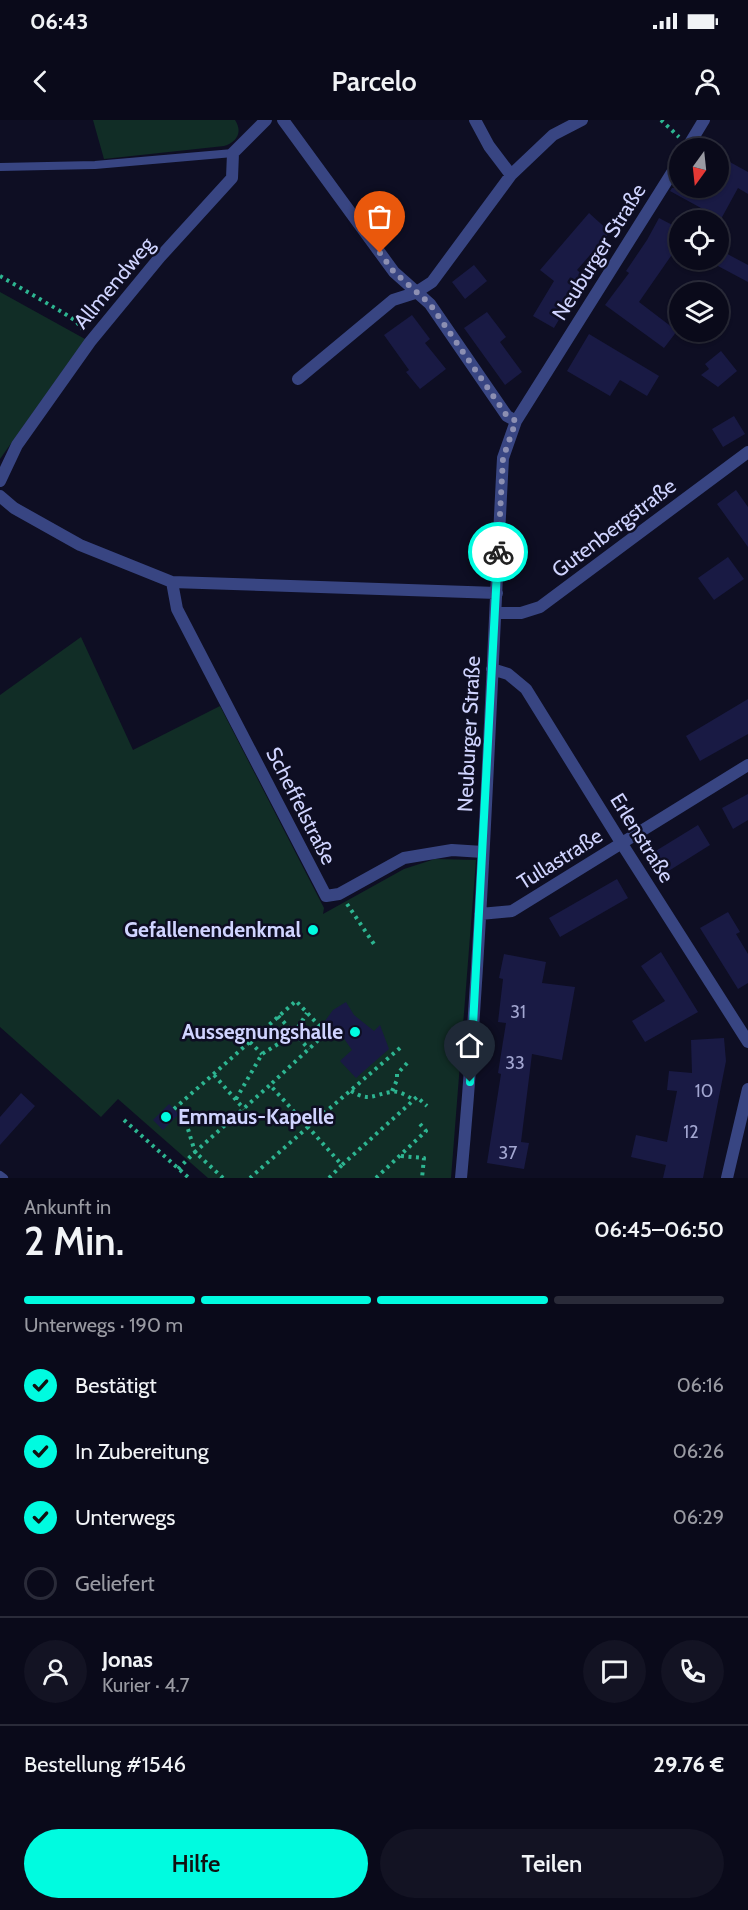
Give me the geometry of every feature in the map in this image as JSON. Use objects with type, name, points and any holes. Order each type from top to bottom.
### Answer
[{"type":"street","points":[[233,153],[266,120]]},
{"type":"street","points":[[283,120],[394,272],[430,304],[507,416],[516,421]]},
{"type":"street","points":[[475,120],[489,146],[511,175]]},
{"type":"street","points":[[297,379],[393,300],[416,293],[432,282],[511,175],[553,135],[582,120]]},
{"type":"street","points":[[693,138],[704,120]]},
{"type":"street","name":"Allmendweg","points":[[0,481],[17,445],[90,342],[160,257],[232,178],[233,153]]},
{"type":"street","name":"Neuburger Straße","points":[[461,1178],[470,1082],[480,914],[503,458],[516,421],[669,178]]},
{"type":"street","name":"Gutenbergstraße","points":[[496,613],[521,613],[540,607],[748,452]]},
{"type":"street","points":[[0,496],[14,508],[80,545],[172,582],[497,593]]},
{"type":"street","name":"Scheffelstraße","points":[[172,582],[177,609],[326,896],[339,894],[404,858],[452,850],[483,852]]},
{"type":"street","name":"Erlenstraße","points":[[492,669],[508,674],[526,689],[748,1042]]},
{"type":"street","name":"Tullastraße","points":[[480,914],[512,911],[748,765]]},
{"type":"street","points":[[727,1178],[748,1089]]},
{"type":"lane","points":[[0,167],[95,165],[233,153]]},
{"type":"lane","points":[[0,1175],[4,1178]]},
{"type":"path","points":[[661,120],[679,138]]},
{"type":"path","points":[[0,276],[76,321],[90,342]]},
{"type":"path","points":[[339,894],[376,947]]},
{"type":"path","points":[[174,1109],[296,1001],[326,1034],[178,1169]]},
{"type":"path","points":[[236,1099],[262,1054],[294,1034],[307,1013]]},
{"type":"path","points":[[278,1016],[309,1049]]},
{"type":"path","points":[[249,1042],[262,1054]]},
{"type":"path","points":[[250,1178],[400,1048]]},
{"type":"path","points":[[392,1091],[397,1074],[409,1061]]},
{"type":"path","points":[[214,1075],[244,1109]]},
{"type":"path","points":[[270,1085],[342,1165]]},
{"type":"path","points":[[350,1090],[362,1098],[375,1097],[392,1091],[402,1093],[414,1100]]},
{"type":"path","points":[[328,1178],[417,1097],[427,1106]]},
{"type":"path","points":[[180,1103],[195,1152],[223,1178]]},
{"type":"path","points":[[124,1120],[189,1178]]},
{"type":"path","points":[[376,1178],[426,1131],[420,1124]]},
{"type":"path","points":[[400,1156],[424,1158],[422,1178]]},
{"type":"green space","points":[[93,120],[235,120],[238,132],[232,142],[224,146],[104,159]]},
{"type":"green space","points":[[0,292],[85,339],[0,459]]},
{"type":"green space","points":[[81,637],[133,750],[220,706],[324,908],[323,914],[404,869],[435,859],[476,860],[451,1178],[208,1178],[118,1099],[101,1117],[0,1027],[0,695]]},
{"type":"building","points":[[729,162],[748,172],[748,194],[738,188],[726,210],[705,210],[683,198],[729,198]]},
{"type":"building","points":[[589,213],[610,232],[577,270],[585,277],[562,303],[567,306],[554,328],[533,316],[554,281],[540,270]]},
{"type":"building","points":[[659,218],[669,223],[669,259],[639,302],[669,325],[669,341],[664,348],[605,305],[629,273],[626,271]]},
{"type":"building","points":[[729,255],[748,265],[748,282],[726,270],[729,270]]},
{"type":"building","points":[[474,265],[487,281],[465,299],[452,282]]},
{"type":"building","points":[[487,312],[506,337],[500,342],[522,372],[505,385],[464,328]]},
{"type":"building","points":[[412,315],[430,339],[425,343],[446,369],[420,389],[406,372],[409,370],[384,335]]},
{"type":"building","points":[[589,334],[659,376],[647,396],[620,380],[610,396],[567,371]]},
{"type":"building","points":[[721,351],[737,371],[718,387],[701,375],[709,369],[705,364]]},
{"type":"building","points":[[734,416],[745,434],[723,447],[712,429]]},
{"type":"building","points":[[736,490],[748,507],[748,547],[717,504]]},
{"type":"building","points":[[728,557],[744,579],[714,600],[698,578]]},
{"type":"building","points":[[748,699],[748,734],[700,761],[686,736]]},
{"type":"building","points":[[748,794],[748,820],[733,829],[722,808]]},
{"type":"building","points":[[698,825],[710,845],[667,872],[654,852]]},
{"type":"building","points":[[617,879],[628,898],[560,937],[549,918]]},
{"type":"building","points":[[728,912],[740,932],[736,934],[748,954],[748,983],[738,989],[700,928]]},
{"type":"building","points":[[661,952],[698,1012],[645,1042],[632,1021],[665,1001],[641,966]]},
{"type":"building","points":[[504,954],[546,962],[542,983],[575,987],[562,1060],[532,1054],[521,1142],[529,1143],[524,1169],[487,1163],[501,1074],[498,1073],[506,1023],[498,1022],[503,979],[499,978]]},
{"type":"building","points":[[346,1002],[354,1015],[374,1031],[380,1025],[389,1049],[356,1078],[340,1061],[352,1050],[338,1030],[325,1021],[333,1010]]},
{"type":"building","points":[[724,1038],[726,1061],[703,1178],[663,1178],[666,1165],[631,1157],[636,1135],[667,1142],[677,1091],[667,1090],[669,1071],[692,1073],[691,1040]]},
{"type":"building","points":[[21,1093],[35,1106],[0,1145],[0,1117]]},
{"type":"building","name":"Emmaus-Kapelle","points":[[169,1104],[179,1114],[163,1130],[153,1120]]},
{"type":"way so far","points":[[380,253],[394,272],[430,304],[507,416],[516,421],[503,458],[498,552]]},
{"type":"place","name":"Gefallenendenkmal","points":[[313,930]]},
{"type":"place","name":"Aussegnungshalle","points":[[355,1032]]},
{"type":"place","name":"Emmaus-Kapelle","points":[[166,1117]]},
{"type":"route","points":[[470,1082],[498,552]]}]
